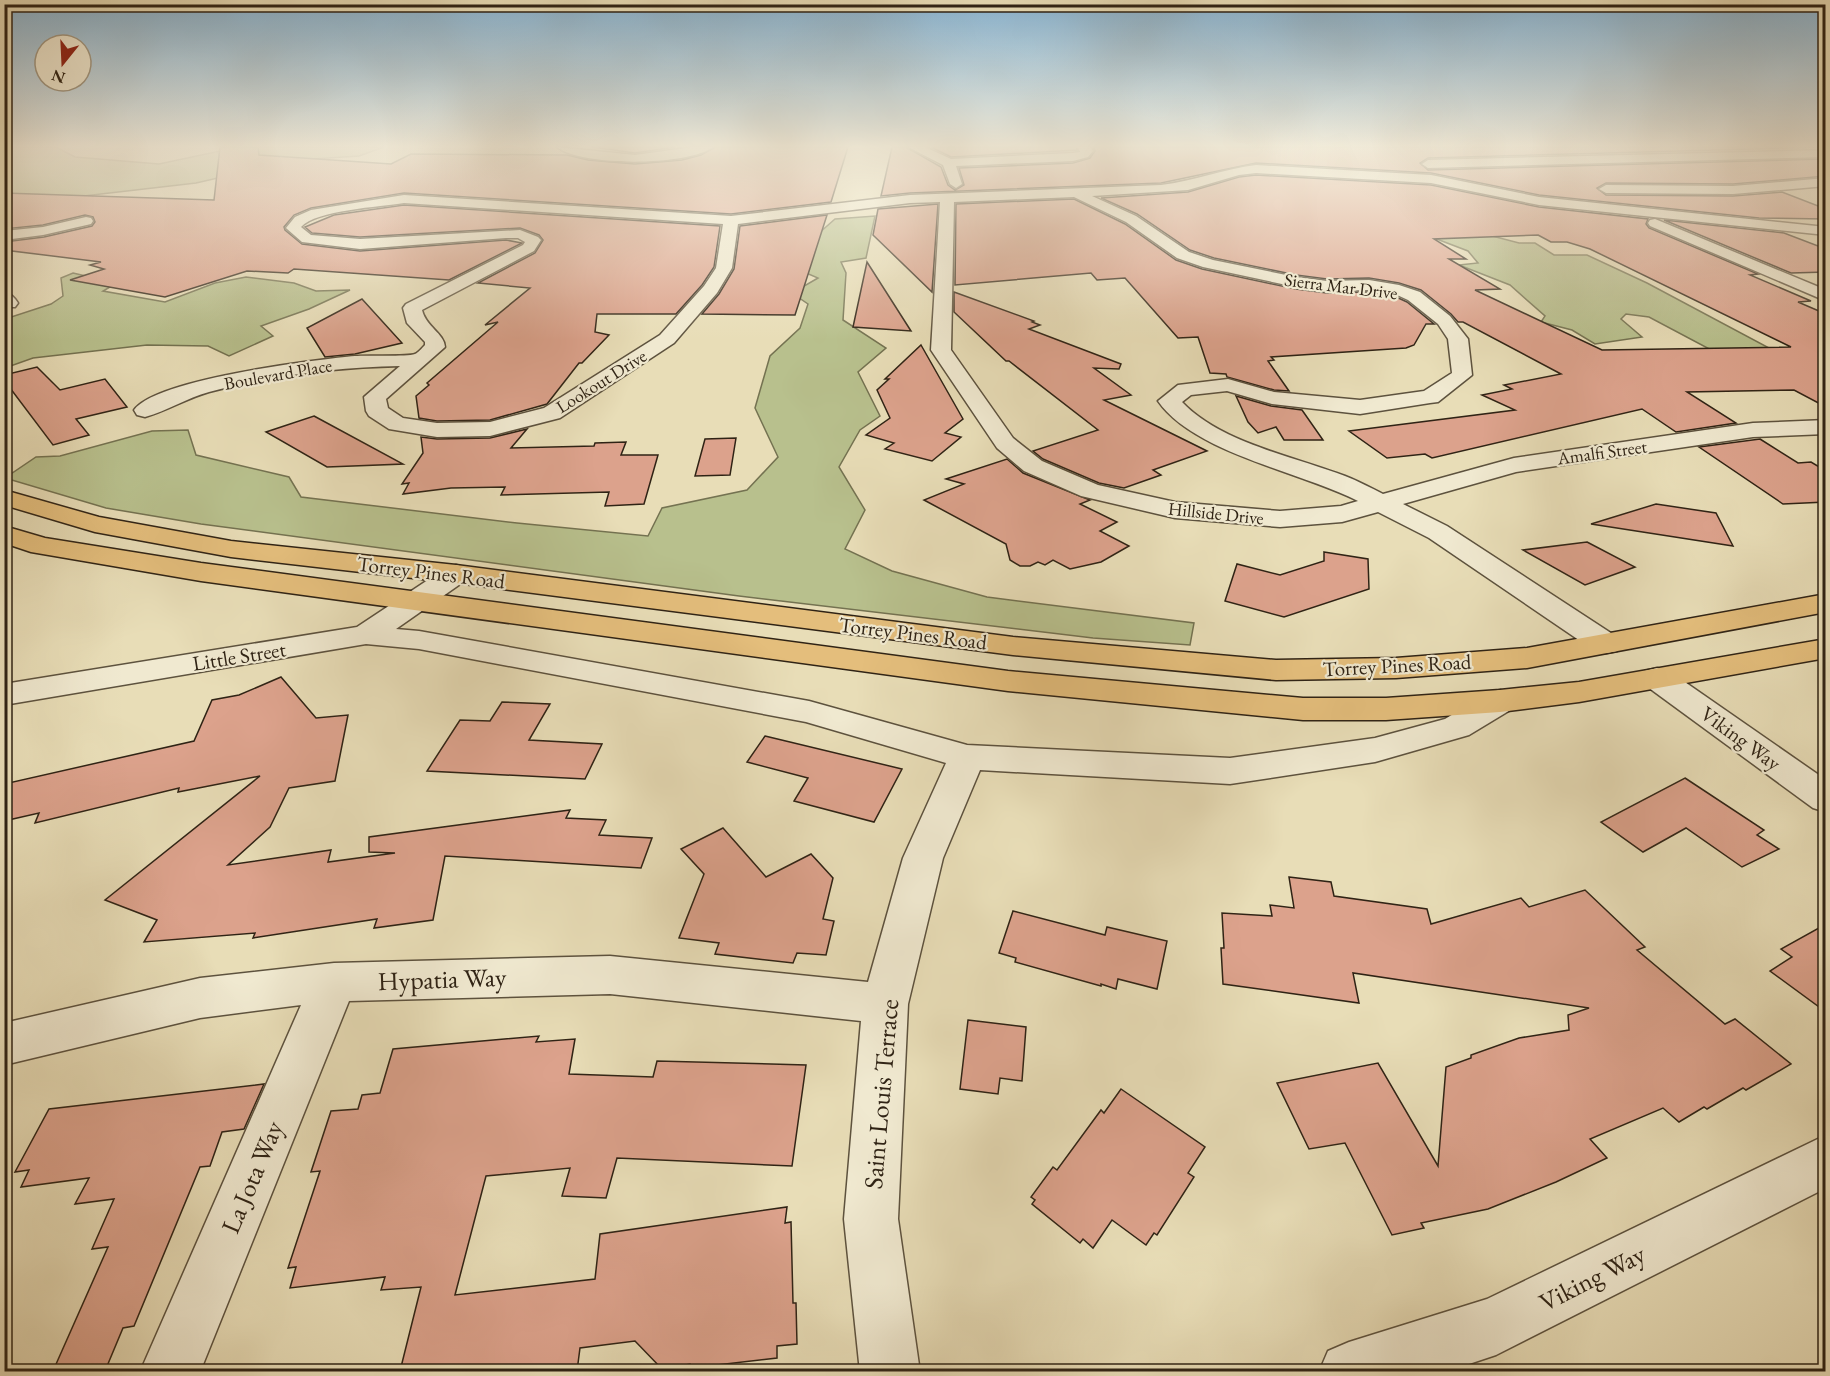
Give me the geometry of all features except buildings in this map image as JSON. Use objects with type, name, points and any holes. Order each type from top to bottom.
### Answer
[{"type":"main road","name":"Torrey Pines Road","points":[[4,497],[95,524],[231,549],[456,574],[1013,645],[1276,670],[1396,668],[1503,660],[1606,644],[1826,603]]},
{"type":"main road","name":"Torrey Pines Road","points":[[4,534],[41,546],[190,571],[1008,681],[1303,709],[1386,709],[1579,693],[1826,648]]},
{"type":"main road","points":[[1606,644],[1657,678]]},
{"type":"street","name":"Lookout Drive","points":[[326,211],[300,220],[292,228],[307,239],[331,243],[360,244],[506,234],[520,234],[533,240],[529,248],[412,308],[416,323],[435,341],[435,346],[375,397],[377,411],[397,424],[437,430],[490,429],[552,413],[667,339],[711,289],[724,268],[731,220],[600,211]]},
{"type":"street","points":[[731,220],[799,211]]},
{"type":"street","name":"Hillside Drive","points":[[951,211],[941,350],[1005,443],[1033,466],[1090,491],[1175,510],[1280,519],[1342,514],[1383,504]]},
{"type":"street","name":"Sierra Mar Drive","points":[[1114,211],[1131,219],[1183,255],[1209,264],[1296,282],[1327,286],[1369,285],[1399,290],[1414,296],[1444,320],[1458,339],[1462,375],[1430,397],[1360,407],[1272,398],[1228,385],[1185,389],[1169,401],[1182,415],[1226,442],[1339,482],[1383,504]]},
{"type":"street","points":[[1629,211],[1826,296]]},
{"type":"street","points":[[1638,211],[1826,231]]},
{"type":"street","points":[[4,236],[43,231],[86,221]]},
{"type":"street","name":"Boulevard Place","points":[[145,410],[159,402],[192,390],[233,380],[333,364],[374,360],[416,360]]},
{"type":"street","name":"Amalfi Street","points":[[1383,504],[1514,465],[1753,430],[1826,427]]},
{"type":"street","points":[[1383,504],[1438,532],[1606,644]]},
{"type":"street","name":"Little Street","points":[[4,695],[366,635],[456,574]]},
{"type":"street","points":[[366,635],[419,640],[809,712],[967,756],[1230,771],[1375,750],[1457,727],[1500,701]]},
{"type":"street","name":"Viking Way","points":[[1657,678],[1826,799]]},
{"type":"street","name":"Saint Louis Terrace","points":[[890,1371],[871,1219],[885,1004],[923,858],[967,756]]},
{"type":"street","name":"Hypatia Way","points":[[4,1044],[200,998],[334,982],[610,975],[885,1004]]},
{"type":"street","name":"La Jota Way","points":[[170,1371],[334,982]]},
{"type":"street","name":"Viking Way","points":[[1349,1371],[1496,1326],[1826,1160]]},
{"type":"green space","points":[[875,216],[866,258],[841,262],[846,273],[843,320],[886,348],[858,372],[880,416],[860,430],[839,467],[865,510],[845,549],[892,571],[987,597],[1194,623],[1190,645],[1093,638],[739,596],[201,524],[106,508],[5,478],[36,457],[60,456],[152,431],[188,430],[196,455],[289,477],[301,497],[648,536],[662,508],[747,490],[778,457],[755,408],[770,356],[800,328],[808,304],[792,293],[818,278],[804,272],[818,234],[835,219]]},
{"type":"green space","points":[[1413,230],[1477,232],[1519,243],[1535,243],[1554,255],[1587,255],[1647,283],[1782,355],[1730,360],[1649,317],[1626,314],[1621,319],[1642,337],[1595,344],[1572,330],[1541,322],[1545,316],[1510,285],[1459,265],[1478,263],[1468,251]]},
{"type":"green space","points":[[73,273],[90,277],[110,287],[103,291],[165,302],[215,283],[246,277],[294,283],[316,291],[350,290],[309,309],[261,326],[273,336],[229,356],[208,346],[147,345],[33,358],[5,368],[5,356],[11,352],[5,344],[5,319],[51,304],[63,296],[61,278]]}]
